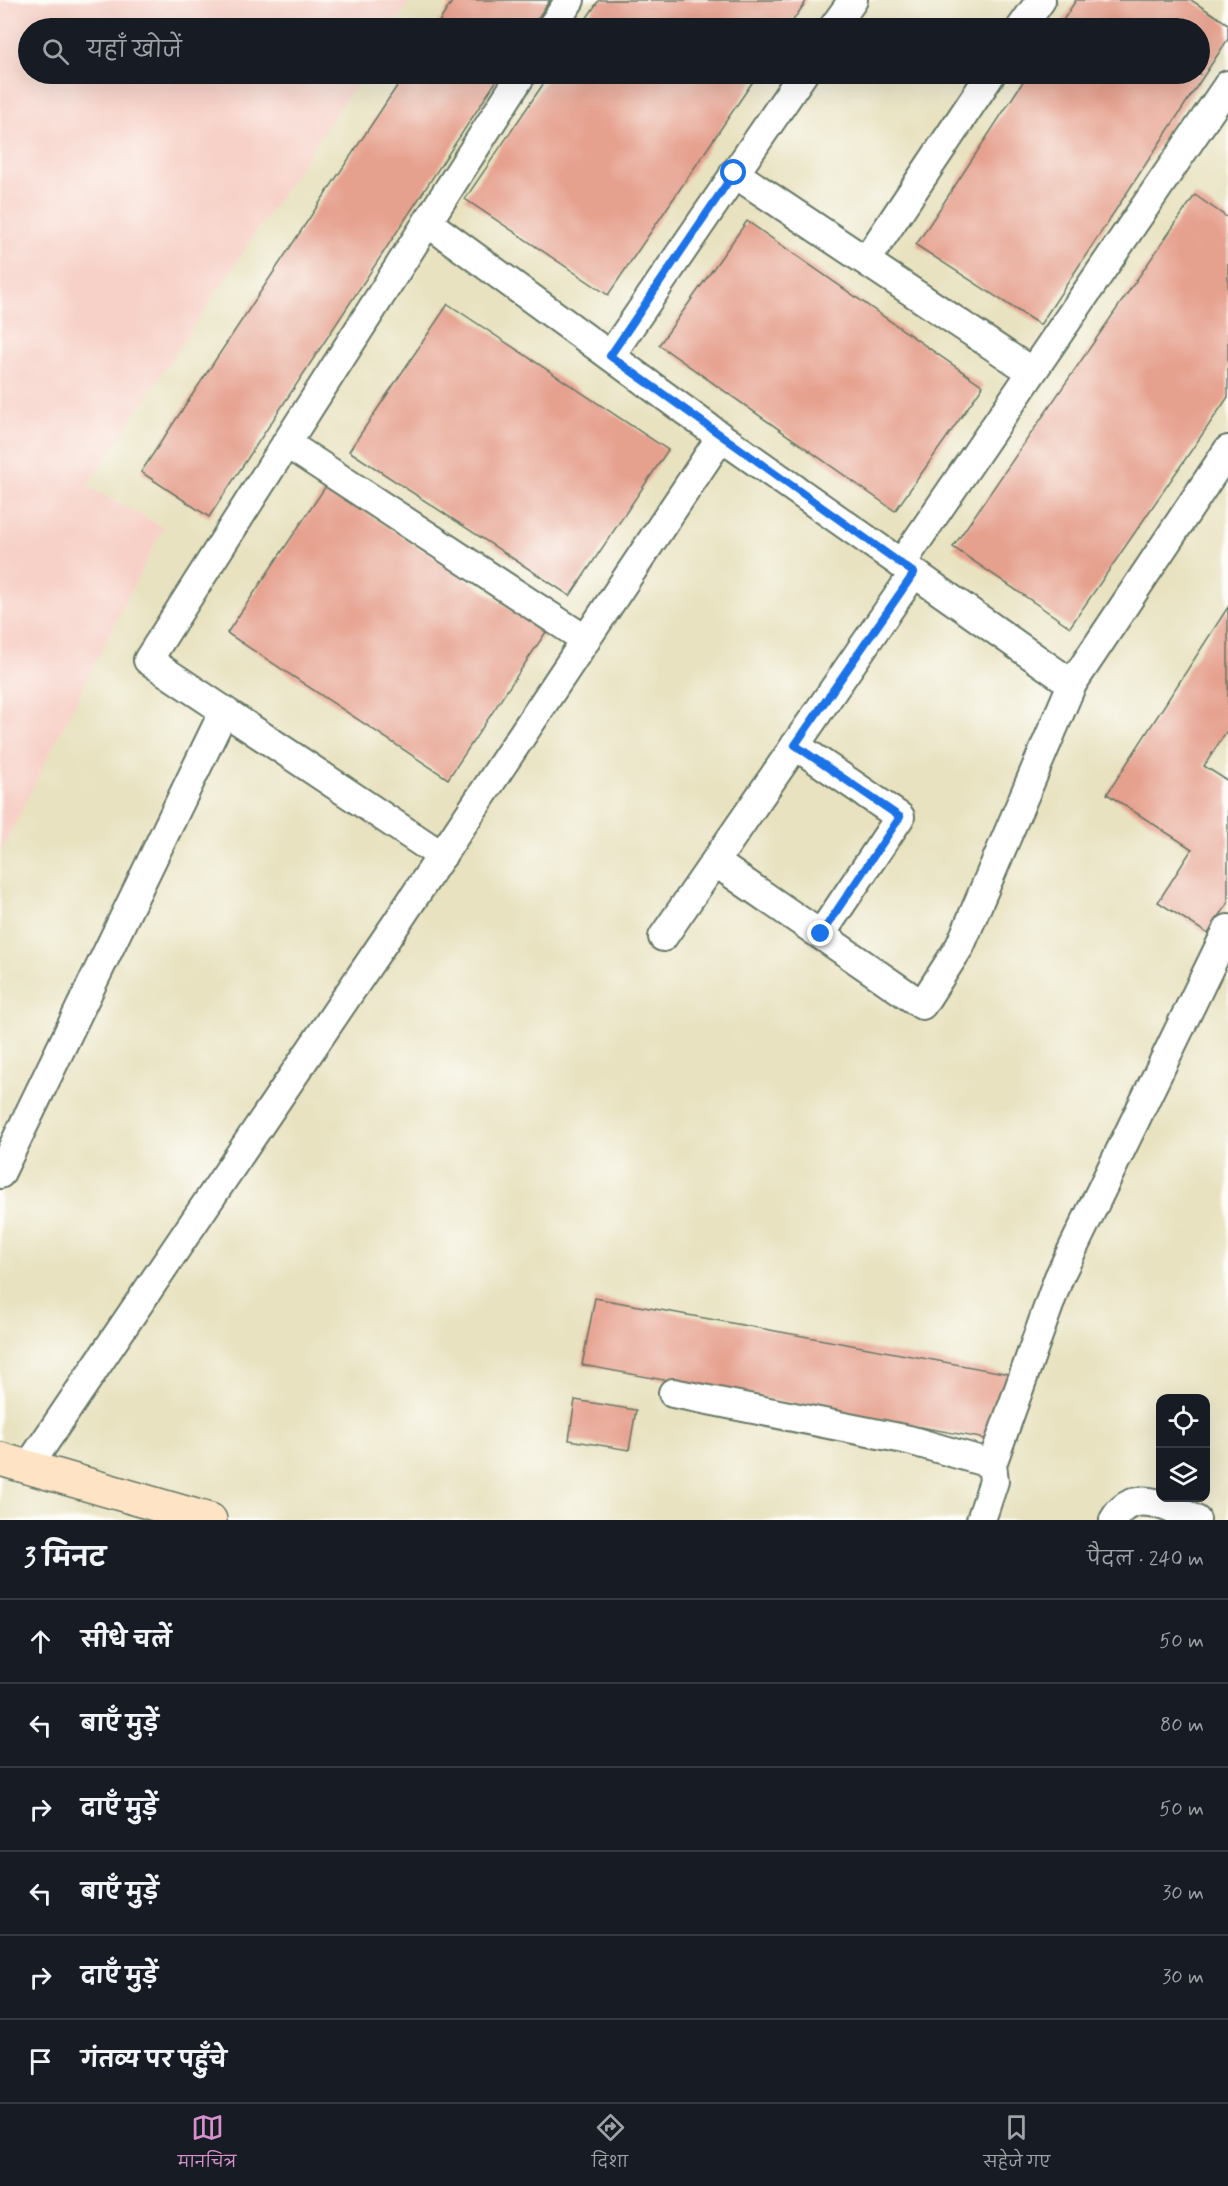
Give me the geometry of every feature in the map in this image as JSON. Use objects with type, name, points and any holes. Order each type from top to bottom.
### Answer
[{"type":"main road","points":[[14,1463],[210,1520]]},
{"type":"street","points":[[558,18],[570,0]]},
{"type":"street","points":[[840,18],[853,0]]},
{"type":"street","points":[[1029,18],[1041,0]]},
{"type":"street","points":[[442,856],[148,660],[516,84]]},
{"type":"street","points":[[610,356],[795,84]]},
{"type":"street","points":[[866,261],[984,84]]},
{"type":"street","points":[[663,938],[795,745],[1032,372],[1228,85]]},
{"type":"street","points":[[734,173],[1032,372]]},
{"type":"street","points":[[427,222],[721,437],[1071,684]]},
{"type":"street","points":[[14,1463],[442,856],[721,437]]},
{"type":"street","points":[[286,443],[586,640]]},
{"type":"street","points":[[715,862],[921,1005],[960,945],[1071,684],[1228,450]]},
{"type":"street","points":[[0,1174],[224,711]]},
{"type":"street","points":[[795,745],[900,817],[821,934]]},
{"type":"street","points":[[981,1520],[994,1481],[992,1464],[1059,1277],[1228,929]]},
{"type":"street","points":[[673,1393],[909,1440],[992,1464]]},
{"type":"street","points":[[1114,1520],[1119,1511],[1134,1503],[1148,1501],[1166,1504],[1196,1520]]},
{"type":"shaded area","points":[[0,0],[411,0],[399,18],[18,18],[18,84],[355,84],[87,486],[163,527],[0,853]]},
{"type":"building","points":[[453,0],[550,0],[538,18],[441,18]]},
{"type":"building","points":[[599,0],[807,0],[795,18],[587,18]]},
{"type":"building","points":[[1076,0],[1191,0],[1228,24],[1228,39],[1210,66],[1210,18],[1064,18]]},
{"type":"building","points":[[398,84],[494,84],[209,517],[141,472]]},
{"type":"building","points":[[543,84],[751,84],[608,295],[465,199]]},
{"type":"building","points":[[1021,84],[1198,84],[1040,325],[916,245]]},
{"type":"building","points":[[1195,195],[1228,218],[1228,397],[1070,627],[953,547]]},
{"type":"building","points":[[747,221],[983,386],[895,511],[659,345]]},
{"type":"building","points":[[448,304],[668,450],[570,596],[349,451]]},
{"type":"building","points":[[326,486],[546,632],[448,779],[227,633]]},
{"type":"building","points":[[1228,607],[1228,729],[1204,766],[1228,781],[1228,903],[1208,934],[1158,902],[1192,849],[1107,794]]},
{"type":"building","points":[[595,1298],[1015,1375],[1002,1442],[582,1365]]},
{"type":"building","points":[[575,1400],[636,1410],[629,1450],[569,1440]]},
{"type":"route","points":[[734,173],[610,356],[914,573],[795,745],[900,817],[821,934]]}]
